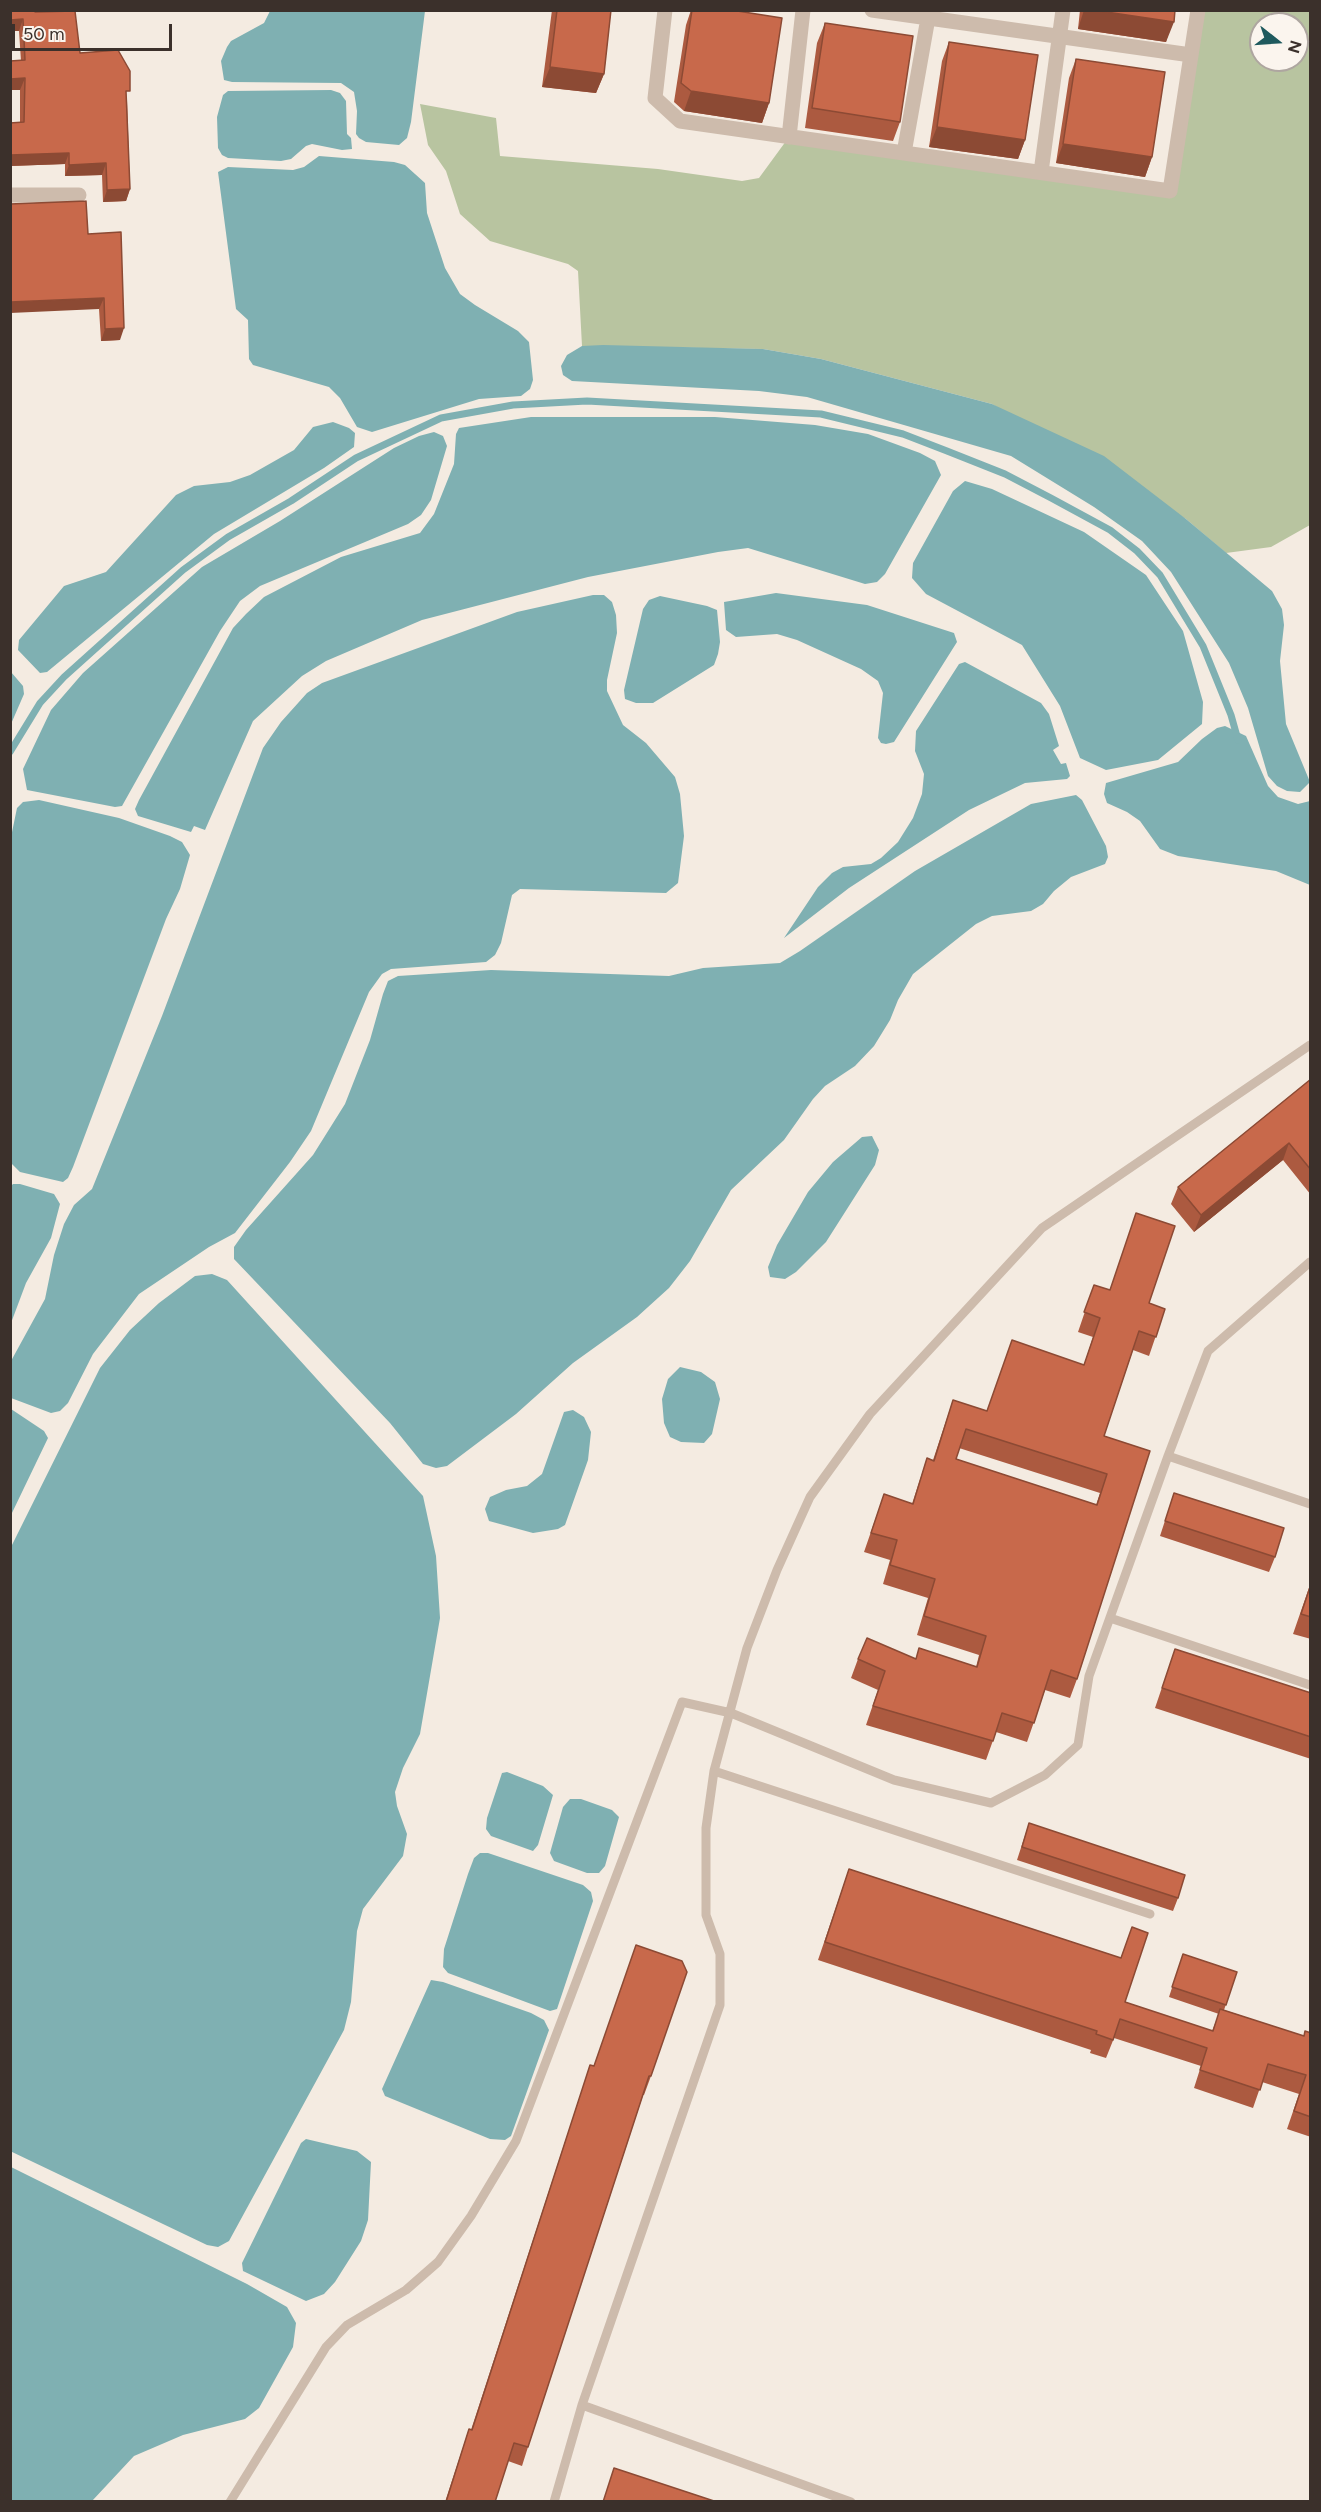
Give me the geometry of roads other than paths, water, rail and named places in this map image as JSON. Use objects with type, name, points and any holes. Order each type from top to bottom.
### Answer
[{"type":"street","points":[[665,10],[654,98],[680,121],[1170,191],[1198,10]]},
{"type":"street","points":[[789,137],[802,10]]},
{"type":"street","points":[[872,10],[1191,55]]},
{"type":"street","points":[[1041,172],[1063,10]]},
{"type":"street","points":[[904,153],[928,18]]},
{"type":"street","points":[[10,195],[79,195]]},
{"type":"lane","points":[[554,2502],[582,2405],[720,2005],[720,1954],[706,1915],[706,1828],[714,1771],[747,1648],[777,1570],[810,1497],[870,1414],[1042,1228],[1311,1045]]},
{"type":"lane","points":[[230,2502],[326,2347],[347,2325],[406,2290],[438,2262],[471,2216],[516,2141],[682,1702],[731,1713],[894,1780],[991,1803],[1045,1775],[1078,1745],[1089,1676],[1208,1351],[1311,1262]]},
{"type":"lane","points":[[1168,1456],[1311,1504]]},
{"type":"lane","points":[[1110,1618],[1311,1685]]},
{"type":"lane","points":[[714,1771],[1150,1914]]},
{"type":"lane","points":[[582,2405],[851,2502]]},
{"type":"water","points":[[270,11],[425,11],[407,138],[399,145],[366,142],[359,138],[356,134],[357,111],[354,92],[341,83],[224,80],[221,61],[231,41],[264,23]]},
{"type":"water","points":[[331,90],[340,93],[346,101],[347,134],[351,138],[352,149],[342,150],[312,144],[306,146],[291,159],[281,161],[228,158],[222,155],[218,148],[217,117],[223,95],[228,91]]},
{"type":"water","points":[[319,156],[394,162],[405,165],[425,183],[427,213],[445,268],[460,294],[518,331],[529,342],[533,380],[530,389],[521,396],[479,399],[372,432],[357,427],[340,398],[329,387],[253,365],[249,359],[248,320],[236,309],[218,172],[228,167],[293,170],[304,167]]},
{"type":"water","points":[[582,346],[763,349],[821,359],[992,404],[1104,456],[1186,519],[1272,591],[1282,609],[1284,625],[1280,661],[1286,724],[1310,782],[1300,792],[1287,791],[1277,786],[1268,776],[1248,708],[1229,663],[1171,572],[1142,541],[1094,507],[1011,456],[807,397],[759,391],[572,381],[563,375],[561,366],[567,355]]},
{"type":"water","points":[[531,417],[715,417],[815,425],[868,434],[920,453],[935,461],[941,475],[885,574],[877,582],[865,584],[748,548],[588,577],[422,620],[326,661],[302,676],[253,721],[205,830],[194,826],[191,832],[138,816],[135,809],[139,800],[233,628],[246,614],[264,597],[341,557],[420,533],[434,514],[454,464],[456,434],[459,428]]},
{"type":"water","points":[[333,422],[355,433],[354,447],[324,468],[214,534],[47,672],[40,673],[18,650],[19,640],[64,586],[106,572],[176,495],[194,486],[230,482],[250,475],[294,450],[313,427]]},
{"type":"water","points":[[434,432],[443,436],[447,446],[431,500],[421,515],[408,524],[260,586],[240,601],[220,631],[122,806],[115,807],[27,790],[23,769],[51,710],[83,673],[202,567],[280,521],[394,448],[419,436]]},
{"type":"water","points":[[965,481],[992,489],[1084,532],[1146,575],[1183,631],[1203,702],[1202,724],[1158,760],[1106,770],[1080,758],[1060,706],[1022,645],[926,594],[912,578],[913,563],[953,491]]},
{"type":"water","points":[[776,593],[867,605],[954,633],[957,642],[894,742],[881,743],[878,738],[883,693],[878,681],[861,669],[797,640],[777,634],[736,637],[726,630],[724,602]]},
{"type":"water","points":[[593,595],[604,595],[612,602],[616,615],[617,633],[607,680],[607,691],[623,725],[646,743],[675,777],[680,794],[684,836],[678,883],[666,893],[520,889],[512,895],[501,943],[495,955],[486,962],[391,969],[382,974],[369,992],[311,1131],[235,1233],[209,1247],[139,1294],[93,1354],[68,1403],[60,1411],[51,1413],[11,1398],[11,1361],[45,1299],[54,1255],[64,1224],[74,1205],[92,1189],[162,1016],[263,748],[281,722],[307,693],[322,683],[517,612]]},
{"type":"water","points":[[660,596],[717,610],[720,642],[718,654],[714,665],[653,703],[636,703],[625,699],[624,690],[643,609],[649,600]]},
{"type":"water","points":[[965,662],[1041,703],[1049,714],[1059,746],[1053,750],[1061,764],[1066,763],[1070,776],[1067,779],[1025,783],[969,810],[849,888],[784,938],[818,887],[832,873],[843,867],[871,864],[898,842],[913,818],[922,794],[924,774],[915,751],[916,731],[959,664]]},
{"type":"water","points":[[11,672],[23,686],[24,694],[11,724]]},
{"type":"water","points":[[1225,726],[1246,736],[1268,786],[1278,797],[1298,804],[1310,801],[1310,885],[1276,871],[1178,856],[1160,849],[1140,821],[1107,803],[1104,794],[1106,783],[1178,762],[1202,739],[1217,728]]},
{"type":"water","points":[[1076,795],[1082,800],[1106,846],[1108,857],[1105,864],[1071,877],[1043,904],[1031,911],[992,916],[976,924],[913,974],[874,1046],[855,1066],[825,1086],[784,1140],[731,1190],[690,1261],[669,1288],[637,1317],[573,1363],[516,1414],[447,1466],[436,1468],[423,1464],[390,1423],[234,1259],[234,1247],[246,1230],[313,1155],[345,1104],[370,1040],[388,981],[398,976],[491,970],[669,976],[703,968],[780,963],[915,871],[1031,804]]},
{"type":"water","points":[[39,800],[119,818],[170,836],[182,842],[190,855],[180,889],[166,919],[73,1167],[68,1178],[63,1182],[20,1172],[11,1163],[11,837],[17,808],[23,802]]},
{"type":"water","points":[[872,1136],[879,1150],[875,1165],[826,1242],[796,1272],[785,1279],[770,1277],[768,1267],[777,1245],[808,1192],[833,1162],[862,1137]]},
{"type":"water","points":[[13,1184],[54,1194],[60,1204],[51,1238],[26,1283],[11,1323],[10,1187]]},
{"type":"water","points":[[212,1274],[227,1280],[423,1496],[436,1556],[440,1618],[420,1734],[403,1768],[395,1792],[397,1806],[407,1834],[403,1856],[363,1909],[357,1931],[351,2002],[344,2030],[229,2241],[218,2247],[207,2245],[10,2151],[11,1547],[100,1368],[130,1330],[159,1303],[195,1276]]},
{"type":"water","points":[[680,1367],[701,1372],[715,1382],[720,1399],[712,1434],[704,1443],[681,1442],[670,1437],[664,1423],[662,1399],[668,1379]]},
{"type":"water","points":[[11,1409],[44,1431],[48,1438],[11,1515]]},
{"type":"water","points":[[573,1410],[584,1417],[591,1432],[588,1460],[565,1525],[558,1529],[533,1533],[489,1521],[485,1509],[490,1497],[506,1490],[527,1486],[542,1474],[564,1412]]},
{"type":"water","points":[[507,1772],[543,1786],[553,1795],[538,1845],[533,1851],[491,1836],[486,1829],[487,1818],[502,1773]]},
{"type":"water","points":[[570,1799],[581,1799],[612,1810],[619,1817],[605,1866],[599,1873],[587,1873],[554,1861],[550,1853],[563,1807]]},
{"type":"water","points":[[480,1853],[488,1853],[583,1885],[591,1892],[593,1901],[557,2009],[550,2011],[448,1973],[443,1967],[444,1949],[468,1874],[474,1858]]},
{"type":"water","points":[[431,1980],[443,1982],[531,2013],[544,2020],[549,2030],[511,2136],[505,2140],[490,2139],[385,2096],[382,2089]]},
{"type":"water","points":[[306,2139],[357,2151],[371,2162],[368,2220],[361,2241],[335,2282],[324,2294],[306,2301],[243,2271],[242,2263],[301,2143]]},
{"type":"water","points":[[11,2167],[247,2284],[287,2307],[296,2323],[293,2347],[259,2408],[245,2419],[183,2435],[134,2456],[92,2501],[11,2501]]},
{"type":"waterway","points":[[10,752],[40,703],[64,677],[183,570],[228,537],[291,501],[356,458],[441,418],[513,405],[587,401],[821,414],[903,434],[1005,474],[1110,530],[1137,551],[1160,575],[1203,646],[1231,715],[1238,740]]}]
